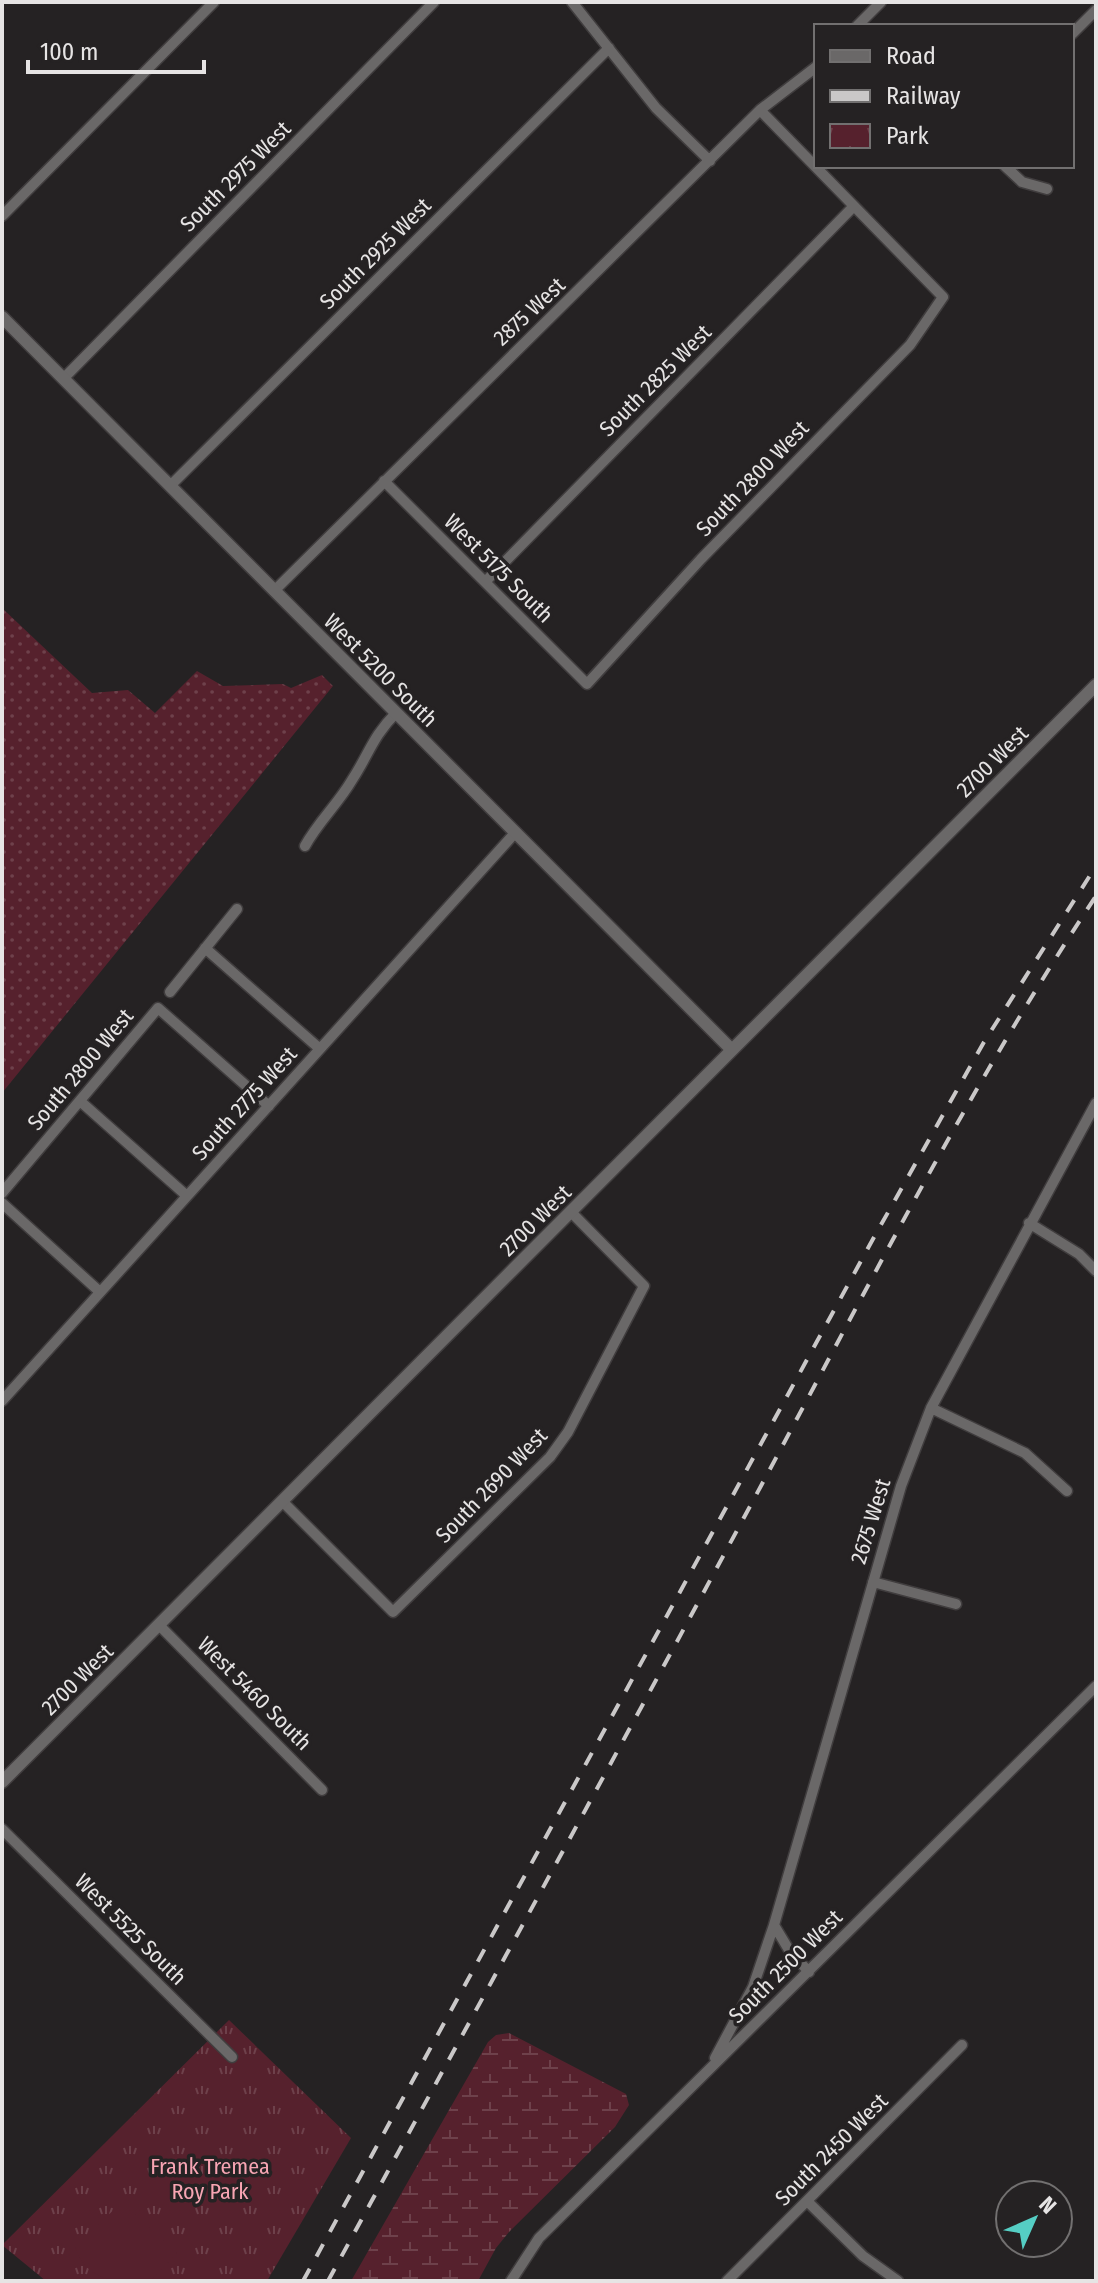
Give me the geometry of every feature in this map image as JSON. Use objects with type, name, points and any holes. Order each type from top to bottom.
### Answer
[{"type":"street","points":[[2,216],[214,2]]},
{"type":"street","name":"South 2975 West","points":[[63,379],[434,2]]},
{"type":"street","points":[[572,2],[656,108],[710,161]]},
{"type":"street","points":[[863,24],[881,2]]},
{"type":"street","points":[[1074,32],[1096,10]]},
{"type":"street","name":"South 2925 West","points":[[170,486],[609,48]]},
{"type":"street","name":"2875 West","points":[[274,591],[760,110],[814,69]]},
{"type":"street","points":[[760,110],[814,165]]},
{"type":"street","points":[[817,168],[854,206]]},
{"type":"street","points":[[1007,168],[1022,182],[1047,189]]},
{"type":"street","name":"South 2800 West","points":[[587,684],[701,559],[910,345],[943,297],[854,206]]},
{"type":"street","name":"South 2825 West","points":[[485,582],[854,206]]},
{"type":"street","name":"West 5200 South","points":[[2,317],[732,1050]]},
{"type":"street","name":"West 5175 South","points":[[384,481],[587,684]]},
{"type":"street","name":"2700 West","points":[[2,1782],[1096,685]]},
{"type":"street","points":[[305,846],[318,824],[350,784],[376,732],[396,713]]},
{"type":"street","name":"South 2775 West","points":[[4,1395],[515,833]]},
{"type":"street","points":[[170,992],[237,909]]},
{"type":"street","points":[[205,948],[320,1049]]},
{"type":"street","name":"South 2800 West","points":[[2,1193],[158,1008],[269,1106]]},
{"type":"street","points":[[80,1101],[187,1196]]},
{"type":"street","name":"2675 West","points":[[710,2068],[753,1987],[774,1925],[901,1486],[931,1408],[1096,1103]]},
{"type":"street","points":[[2,1203],[100,1292]]},
{"type":"street","name":"South 2690 West","points":[[282,1501],[393,1612],[550,1457],[568,1432],[644,1286],[571,1212]]},
{"type":"street","points":[[1029,1223],[1079,1254],[1096,1271]]},
{"type":"street","points":[[931,1408],[1025,1453],[1067,1491]]},
{"type":"street","points":[[873,1582],[956,1604]]},
{"type":"street","name":"West 5460 South","points":[[159,1625],[322,1790]]},
{"type":"street","name":"South 2500 West","points":[[511,2281],[539,2238],[1096,1686]]},
{"type":"street","name":"West 5525 South","points":[[2,1829],[232,2057]]},
{"type":"street","points":[[774,1925],[789,1950],[809,1972]]},
{"type":"street","name":"South 2450 West","points":[[727,2281],[962,2045]]},
{"type":"street","points":[[807,2201],[863,2256],[898,2281]]},
{"type":"green space","points":[[2,608],[92,693],[128,690],[155,713],[197,671],[223,686],[283,684],[291,688],[322,675],[333,686],[2,1093]]},
{"type":"green space","name":"Frank Tremea Roy Park","points":[[229,2020],[351,2138],[267,2281],[46,2281],[2,2245]]},
{"type":"green space","points":[[509,2033],[626,2094],[629,2105],[615,2127],[509,2232],[496,2248],[478,2281],[351,2281],[488,2042],[496,2035]]},
{"type":"green space","points":[[122,2202],[177,2253],[150,2281],[114,2280],[95,2274],[87,2268],[75,2247]]},
{"type":"railway","points":[[303,2281],[873,1239],[984,1042],[1096,866]]},
{"type":"railway","points":[[328,2281],[922,1186],[1006,1039],[1096,896]]}]
